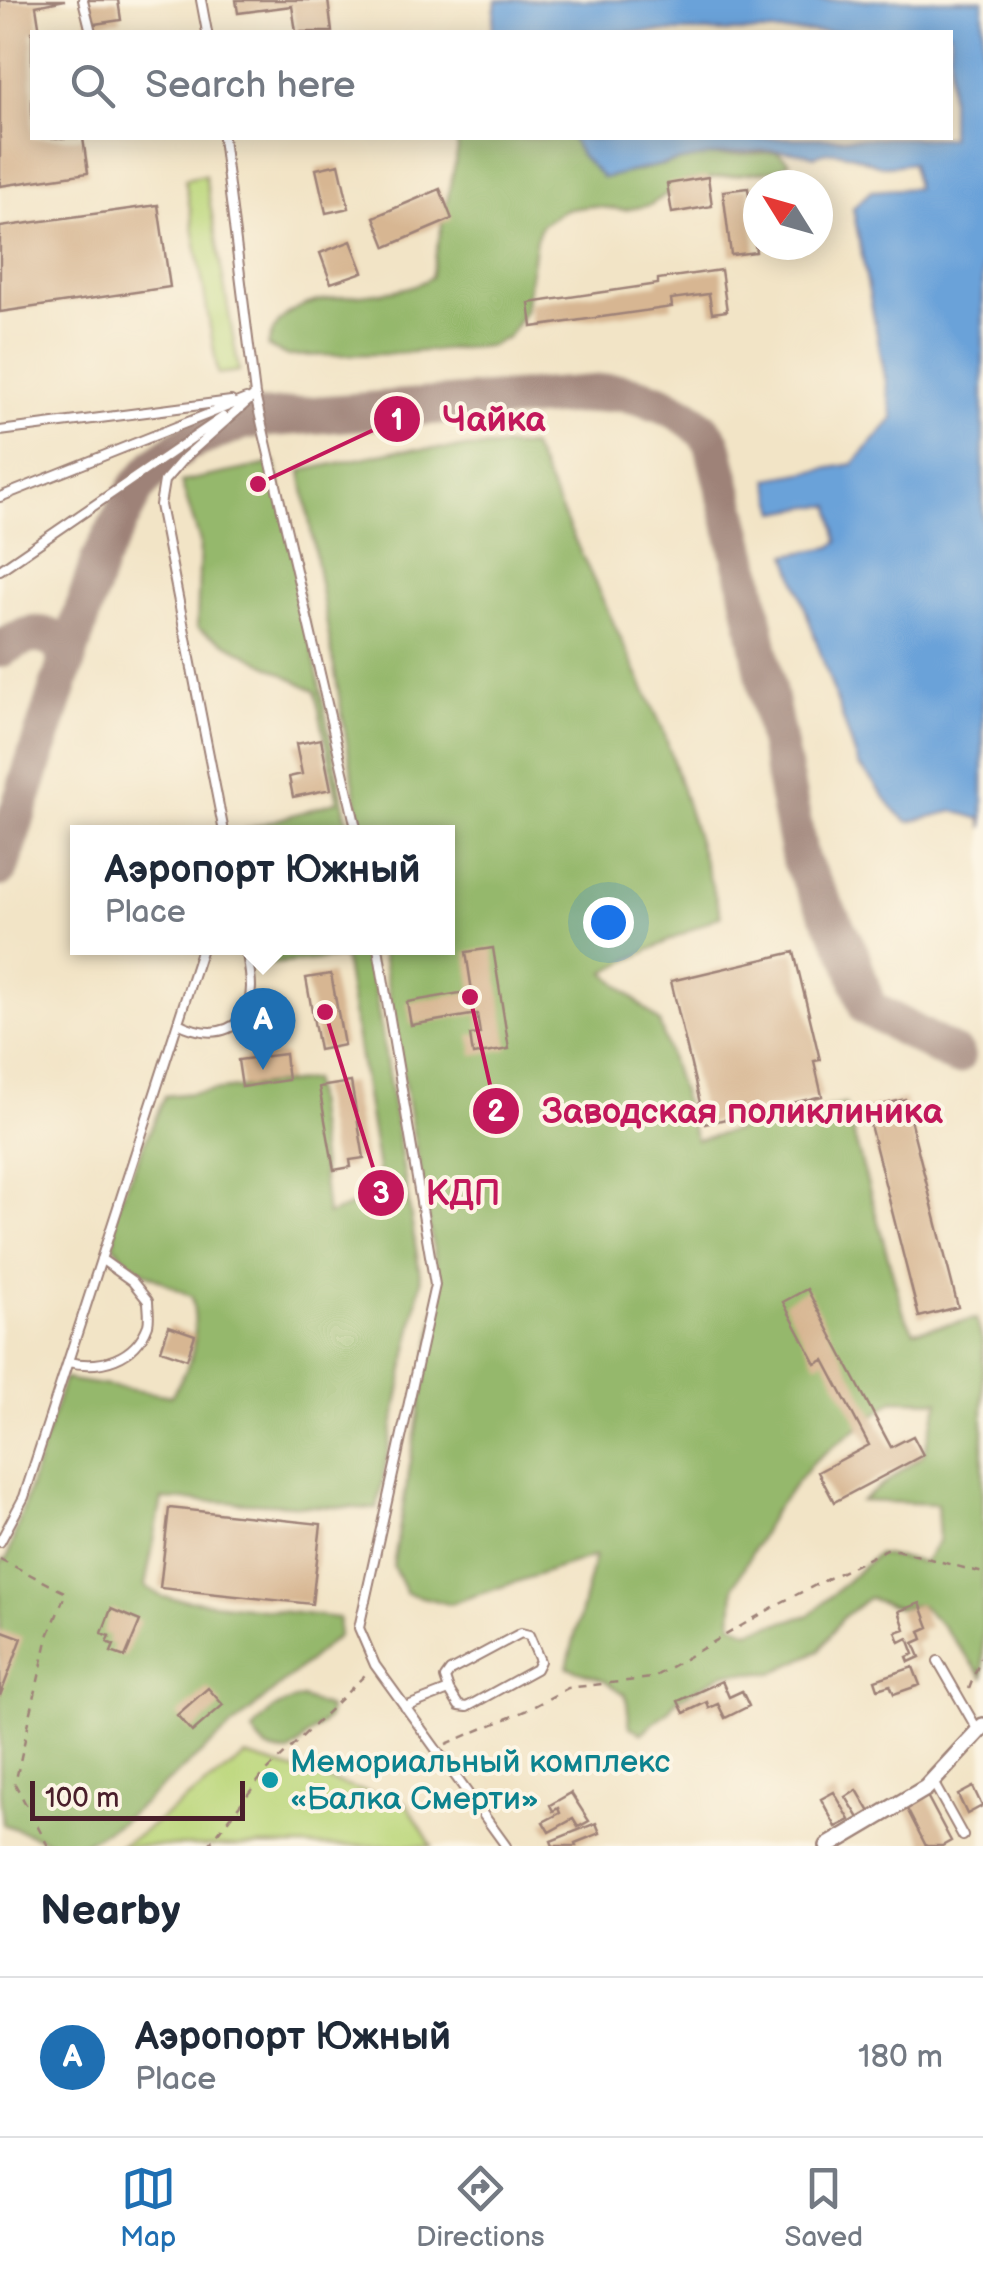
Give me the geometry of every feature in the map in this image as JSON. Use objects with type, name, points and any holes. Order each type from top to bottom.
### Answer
[{"type":"street","points":[[828,1846],[932,1782],[980,1728]]},
{"type":"lane","points":[[84,0],[91,30]]},
{"type":"lane","points":[[201,0],[207,30]]},
{"type":"lane","points":[[222,140],[255,395],[355,825]]},
{"type":"lane","points":[[0,431],[212,405],[255,395]]},
{"type":"lane","points":[[0,496],[255,395]]},
{"type":"lane","points":[[0,570],[255,395]]},
{"type":"lane","points":[[223,825],[160,506],[164,481],[255,395]]},
{"type":"lane","points":[[0,1542],[24,1497],[200,955]]},
{"type":"lane","points":[[178,1023],[197,1033],[234,1026],[250,1000],[252,984],[247,955]]},
{"type":"lane","points":[[379,955],[434,1285],[360,1628],[374,1665],[506,1846]]},
{"type":"lane","points":[[68,1362],[85,1366],[113,1363],[131,1349],[148,1324],[148,1300],[114,1265],[101,1259]]},
{"type":"lane","points":[[521,1633],[529,1635],[540,1661],[536,1669],[467,1707],[459,1706],[449,1690],[444,1678],[450,1670],[521,1633]]},
{"type":"lane","points":[[938,1661],[980,1728]]},
{"type":"lane","points":[[405,1707],[449,1690]]},
{"type":"lane","points":[[932,1782],[963,1836]]},
{"type":"path","points":[[436,1748],[528,1710],[568,1688],[652,1678],[782,1602],[889,1548],[983,1573]]},
{"type":"path","points":[[0,1559],[66,1593],[44,1650],[15,1784],[48,1846]]},
{"type":"path","points":[[963,1704],[983,1652]]},
{"type":"path","points":[[208,1846],[262,1776],[374,1665]]},
{"type":"green space","points":[[456,140],[572,140],[581,156],[604,178],[704,156],[778,152],[790,162],[776,170],[743,170],[743,174],[686,181],[650,205],[625,210],[591,206],[564,210],[542,224],[536,239],[525,311],[509,336],[490,346],[288,356],[268,347],[277,325],[292,311],[337,298],[388,292],[431,277],[458,149]]},
{"type":"green space","points":[[205,175],[239,371],[218,374],[185,179]]},
{"type":"green space","points":[[531,446],[663,729],[721,915],[605,972],[659,1022],[696,1140],[845,1104],[904,1314],[914,1331],[976,1319],[983,1343],[983,1677],[920,1604],[898,1608],[868,1598],[841,1619],[819,1651],[773,1673],[725,1673],[677,1699],[642,1733],[630,1727],[626,1695],[604,1680],[567,1667],[595,1556],[449,1604],[406,1593],[393,1566],[440,1288],[382,955],[455,955],[455,825],[361,825],[301,471],[399,450]],"holes":[[[894,1400],[939,1401],[923,1455],[861,1501],[937,1504],[939,1541],[924,1562],[877,1554],[810,1615],[748,1631],[732,1623],[734,1586],[774,1511],[813,1462]]]},
{"type":"green space","points":[[275,463],[348,825],[260,825],[338,801],[315,691],[197,628],[200,542],[181,482]]},
{"type":"green space","points":[[259,955],[369,955],[421,1281],[377,1509],[162,1499],[145,1586],[162,1597],[339,1618],[338,1636],[121,1822],[79,1846],[60,1846],[3,1824],[0,1562],[7,1559],[64,1379],[171,1396],[190,1360],[195,1338],[192,1297],[131,1265],[114,1245],[115,1211],[165,1096],[312,1080],[327,1215],[382,1194],[344,957],[260,965]]},
{"type":"green space","points":[[302,1698],[329,1708],[328,1718],[289,1753],[277,1752],[260,1742],[253,1731],[263,1718]]},
{"type":"green space","name":"Мемориальный комплекс «Балка Смерти»","points":[[246,1756],[407,1804],[432,1846],[118,1846]]},
{"type":"water","points":[[496,0],[983,0],[983,828],[981,819],[954,811],[909,822],[859,766],[787,555],[831,547],[838,542],[831,506],[777,512],[768,479],[853,464],[893,419],[853,208],[871,191],[916,188],[912,163],[882,166],[839,152],[815,156],[766,150],[709,156],[603,178],[581,156],[572,140],[953,140],[953,30],[492,30]]},
{"type":"building","points":[[0,0],[65,0],[36,6],[40,30],[30,30],[30,140],[83,140],[88,173],[0,186]]},
{"type":"building","points":[[85,0],[118,0],[121,20],[88,25]]},
{"type":"building","points":[[236,0],[328,0],[332,30],[296,30],[292,6],[238,13]]},
{"type":"building","points":[[339,164],[349,208],[326,213],[316,169]]},
{"type":"building","points":[[708,177],[712,206],[672,213],[667,184]]},
{"type":"building","points":[[440,189],[452,219],[386,247],[374,217]]},
{"type":"building","points":[[743,189],[743,254],[731,255],[723,191]]},
{"type":"building","points":[[158,205],[170,287],[0,312],[0,227]]},
{"type":"building","points":[[351,241],[363,272],[331,283],[320,253]]},
{"type":"building","points":[[721,270],[727,311],[712,313],[709,294],[671,299],[672,307],[532,327],[529,303],[658,284],[658,279]]},
{"type":"building","points":[[321,739],[331,789],[293,797],[289,777],[302,774],[296,744]]},
{"type":"building","points":[[493,948],[509,1049],[473,1055],[470,1035],[480,1034],[477,1014],[411,1025],[407,1002],[472,991],[466,952]]},
{"type":"building","points":[[794,952],[820,1060],[814,1061],[822,1096],[705,1124],[671,981]]},
{"type":"building","points":[[331,974],[344,1045],[319,1050],[306,978]]},
{"type":"building","points":[[285,1054],[288,1080],[242,1087],[238,1060]]},
{"type":"building","points":[[351,1082],[364,1158],[350,1160],[351,1167],[334,1170],[319,1087]]},
{"type":"building","points":[[905,1099],[958,1307],[919,1317],[866,1109]]},
{"type":"building","points":[[807,1289],[891,1447],[913,1436],[923,1455],[834,1502],[818,1472],[869,1445],[824,1360],[816,1364],[783,1302]]},
{"type":"building","points":[[169,1326],[195,1335],[187,1359],[161,1350]]},
{"type":"building","points":[[169,1508],[321,1524],[312,1604],[160,1588]]},
{"type":"building","points":[[920,1603],[929,1627],[920,1631],[923,1639],[914,1643],[920,1657],[909,1662],[907,1657],[914,1654],[908,1638],[900,1642],[896,1632],[905,1629],[899,1611]]},
{"type":"building","points":[[111,1609],[140,1621],[125,1657],[111,1652],[114,1645],[107,1642],[110,1636],[102,1633]]},
{"type":"building","points":[[0,1630],[22,1638],[0,1696]]},
{"type":"building","points":[[913,1667],[920,1685],[894,1694],[890,1685],[878,1689],[875,1680]]},
{"type":"building","points":[[722,1681],[729,1697],[742,1691],[749,1706],[725,1718],[718,1704],[709,1708],[707,1702],[684,1713],[678,1701]]},
{"type":"building","points":[[208,1688],[223,1705],[192,1732],[177,1715]]},
{"type":"building","points":[[973,1787],[982,1806],[967,1814],[958,1795]]},
{"type":"building","points":[[857,1790],[870,1812],[859,1818],[846,1797]]},
{"type":"building","points":[[834,1792],[850,1820],[836,1827],[821,1799]]},
{"type":"building","points":[[571,1793],[589,1821],[578,1827],[573,1819],[549,1832],[543,1822],[560,1813],[550,1805]]},
{"type":"building","points":[[926,1794],[951,1841],[942,1846],[926,1846],[905,1805]]},
{"type":"building","points":[[596,1823],[600,1833],[575,1843],[576,1846],[553,1846],[551,1841]]},
{"type":"taxiway","points":[[0,868],[99,561],[137,487],[157,465],[186,443],[246,420],[620,392],[646,398],[685,416],[713,444],[746,579],[800,860],[850,953],[868,1008],[956,1056]]},
{"type":"taxiway","points":[[0,649],[24,637],[39,635],[63,647],[66,665]]},
{"type":"place","name":"Чайка","points":[[258,484]]},
{"type":"place","name":"Заводская поликлиника","points":[[470,997]]},
{"type":"place","name":"КДП","points":[[325,1012]]},
{"type":"place","name":"Аэропорт Южный","points":[[263,1070]]},
{"type":"place","name":"Мемориальный комплекс «Балка Смерти»","points":[[270,1780]]}]
